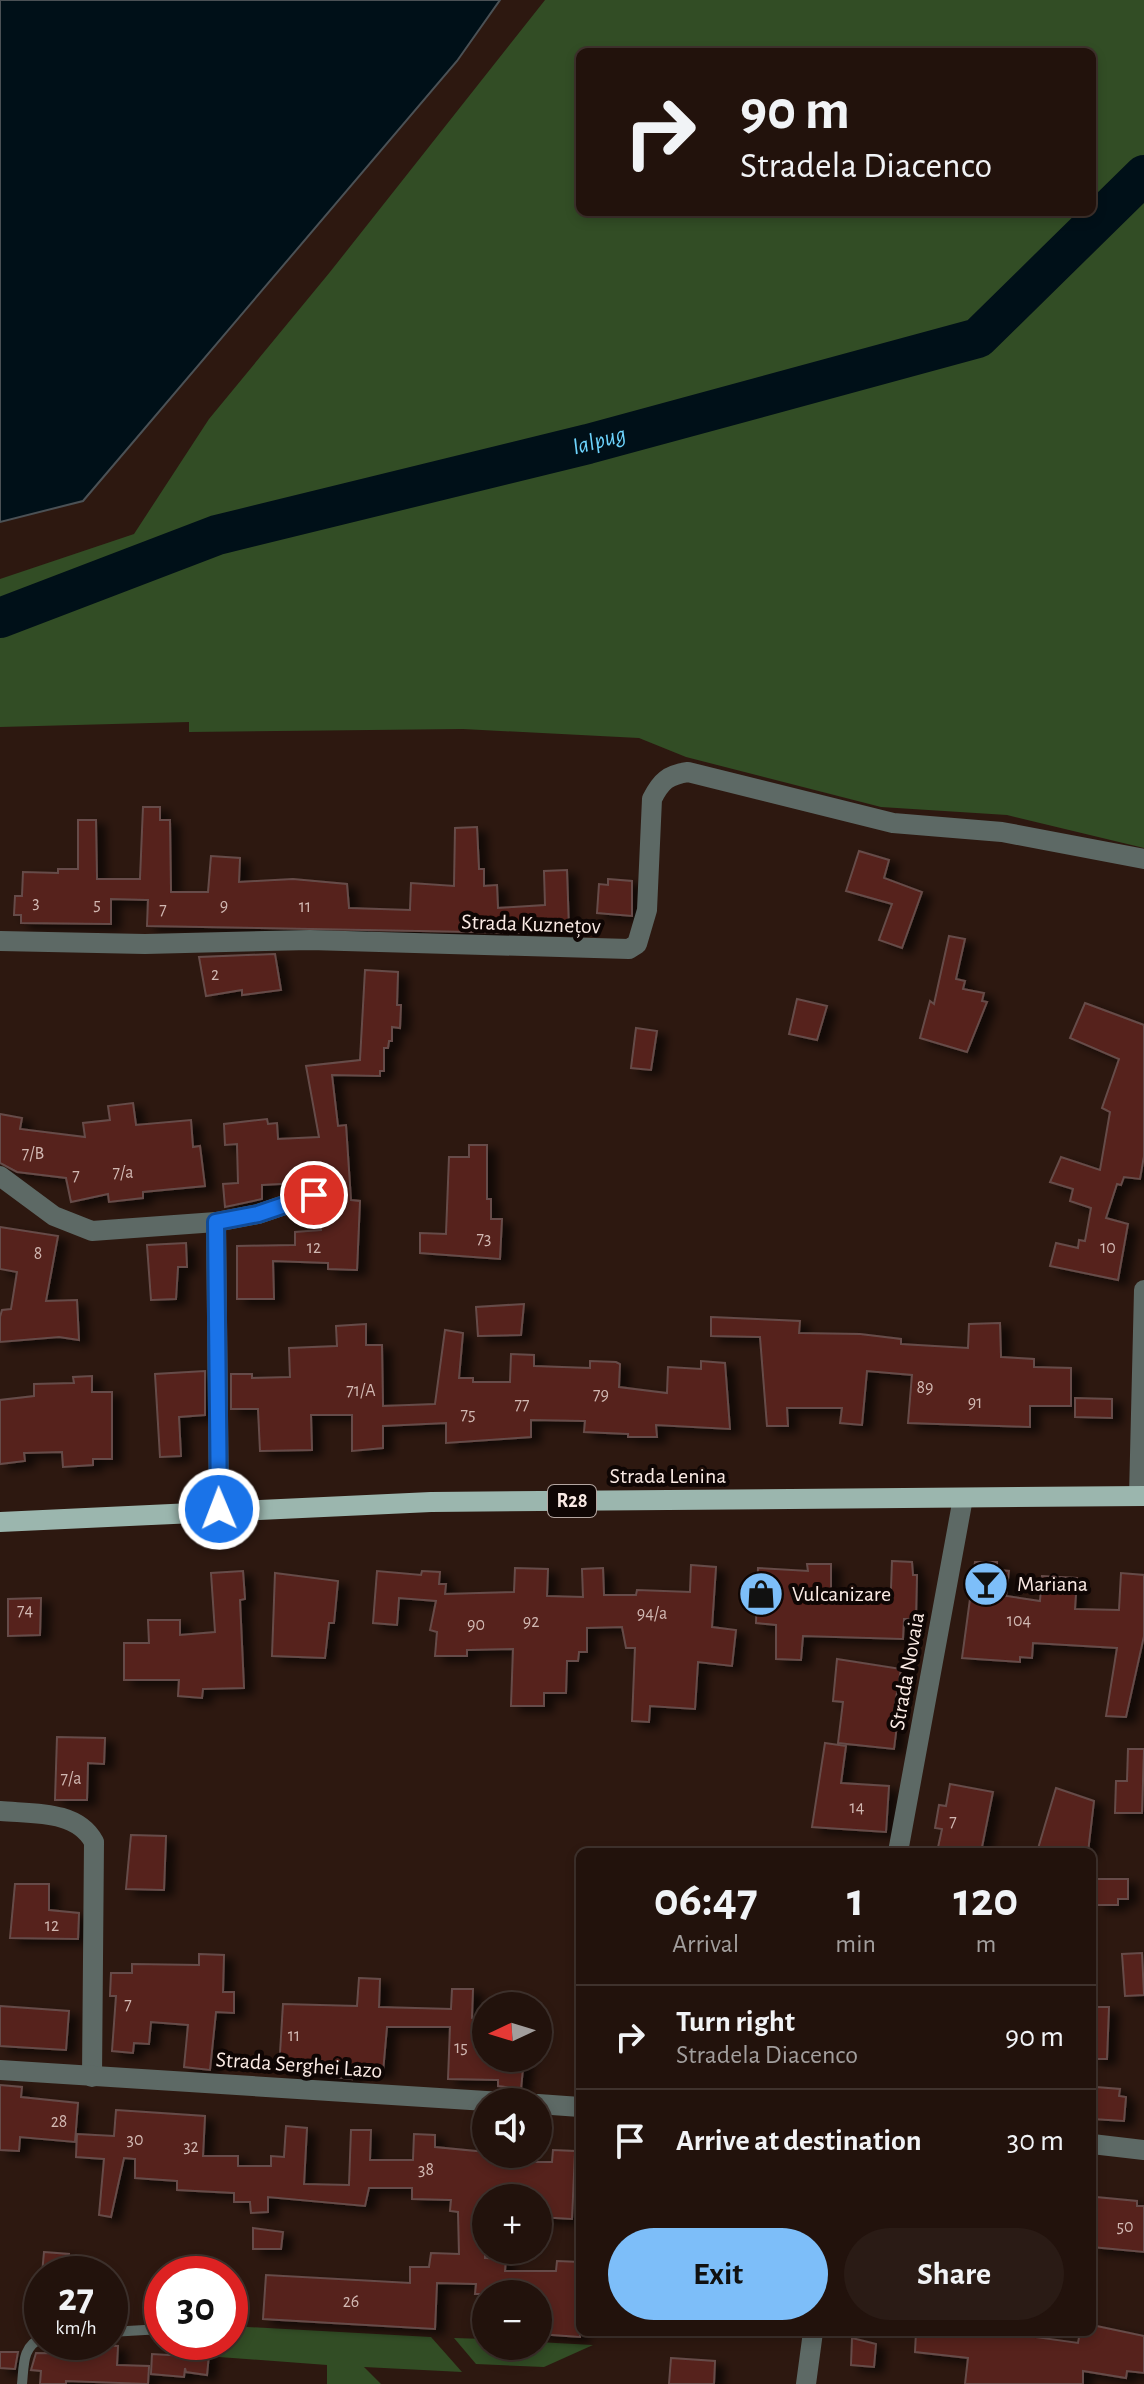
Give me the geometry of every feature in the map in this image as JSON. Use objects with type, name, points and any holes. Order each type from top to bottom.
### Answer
[{"type":"main road","name":"Strada Lenina","points":[[0,1522],[219,1509],[431,1502],[1142,1496]]},
{"type":"street","name":"Strada Kuznețov","points":[[0,941],[145,944],[310,940],[629,949],[637,944],[647,910],[652,799],[659,784],[671,774],[688,772],[893,823],[1002,832],[1144,859]]},
{"type":"street","points":[[0,1176],[54,1216],[92,1231],[216,1222],[258,1214],[314,1195]]},
{"type":"street","points":[[216,1222],[219,1509]]},
{"type":"street","points":[[1142,1496],[1144,1290]]},
{"type":"street","name":"Strada Novaia","points":[[899,1848],[963,1498]]},
{"type":"street","points":[[0,1811],[76,1820],[87,1829],[94,1842],[92,2077]]},
{"type":"street","name":"Strada Serghei Lazo","points":[[0,2070],[472,2100]]},
{"type":"street","points":[[552,2105],[576,2107]]},
{"type":"street","points":[[1096,2144],[1144,2150]]},
{"type":"street","points":[[806,2384],[812,2336]]},
{"type":"lane","points":[[22,2384],[24,2355]]},
{"type":"green space","points":[[545,0],[1144,0],[1144,848],[1007,815],[881,807],[686,757],[639,738],[463,729],[189,732],[189,722],[0,727],[0,579],[134,534],[209,419],[330,272]]},
{"type":"green space","points":[[248,2327],[431,2337],[462,2372],[364,2367],[381,2384],[327,2384],[327,2365],[248,2359]]},
{"type":"green space","points":[[454,2338],[472,2339],[472,2359]]},
{"type":"green space","points":[[552,2343],[593,2345],[544,2367],[476,2364],[473,2360],[552,2360]]},
{"type":"shaded area","points":[[0,0],[500,0],[457,61],[83,501],[0,522]]},
{"type":"building","points":[[143,807],[160,807],[160,820],[170,820],[171,892],[208,892],[211,856],[240,858],[239,882],[293,879],[347,884],[349,908],[410,910],[411,883],[454,886],[455,828],[477,827],[479,869],[484,869],[484,886],[497,885],[498,908],[545,905],[544,871],[567,870],[569,930],[533,933],[147,926],[148,900],[111,899],[111,924],[21,923],[21,915],[14,915],[15,896],[22,896],[23,872],[58,873],[58,869],[78,869],[78,820],[96,820],[97,879],[140,879]]},
{"type":"building","points":[[859,851],[889,860],[884,878],[922,892],[902,948],[879,940],[892,904],[846,891]]},
{"type":"building","points":[[608,879],[632,881],[632,916],[597,913],[599,884],[608,885]]},
{"type":"building","points":[[949,936],[965,939],[956,979],[965,981],[963,989],[984,993],[982,1001],[987,1002],[967,1052],[920,1038],[930,1001],[934,1004]]},
{"type":"building","points":[[275,954],[281,990],[242,995],[242,990],[206,996],[199,957]]},
{"type":"building","points":[[365,970],[398,972],[397,1005],[401,1005],[400,1028],[392,1027],[392,1041],[389,1041],[388,1048],[384,1048],[384,1071],[380,1071],[380,1076],[332,1075],[338,1126],[346,1125],[351,1200],[360,1201],[357,1270],[328,1269],[328,1263],[273,1261],[274,1299],[237,1299],[237,1246],[295,1245],[295,1232],[321,1230],[321,1206],[326,1192],[319,1182],[262,1185],[262,1199],[225,1207],[223,1184],[238,1183],[237,1144],[225,1145],[224,1124],[267,1119],[268,1124],[277,1123],[278,1139],[319,1137],[306,1066],[360,1060]]},
{"type":"building","points":[[797,999],[827,1006],[817,1040],[789,1034]]},
{"type":"building","points":[[1085,1003],[1144,1025],[1144,1156],[1140,1179],[1124,1177],[1121,1185],[1117,1184],[1106,1218],[1128,1224],[1118,1280],[1050,1266],[1056,1243],[1078,1248],[1079,1240],[1085,1241],[1091,1208],[1070,1201],[1073,1189],[1050,1182],[1061,1157],[1100,1170],[1110,1112],[1102,1108],[1119,1059],[1070,1038]]},
{"type":"building","points":[[636,1028],[657,1031],[651,1070],[631,1068]]},
{"type":"building","points":[[133,1103],[136,1125],[191,1120],[193,1147],[200,1146],[205,1186],[143,1192],[143,1198],[109,1202],[108,1194],[71,1202],[66,1178],[17,1172],[0,1163],[0,1114],[22,1118],[20,1129],[85,1137],[83,1123],[110,1120],[108,1106]]},
{"type":"building","points":[[469,1145],[487,1145],[487,1199],[491,1199],[491,1219],[502,1219],[500,1259],[420,1253],[420,1233],[446,1234],[449,1157],[469,1157]]},
{"type":"building","points":[[0,1227],[58,1236],[46,1301],[77,1300],[79,1340],[59,1337],[0,1342],[0,1317],[2,1310],[11,1309],[17,1272],[0,1269]]},
{"type":"building","points":[[186,1243],[187,1267],[178,1267],[176,1299],[151,1300],[147,1245]]},
{"type":"building","points":[[524,1304],[521,1335],[478,1336],[476,1307]]},
{"type":"building","points":[[711,1317],[800,1321],[799,1333],[860,1334],[901,1339],[901,1344],[968,1348],[969,1324],[1000,1323],[1001,1357],[1034,1359],[1034,1367],[1071,1368],[1071,1406],[1030,1406],[1030,1427],[908,1423],[912,1375],[867,1371],[862,1425],[840,1423],[842,1408],[787,1408],[788,1426],[767,1426],[760,1337],[711,1336]]},
{"type":"building","points":[[366,1324],[366,1345],[382,1345],[383,1406],[435,1404],[445,1330],[463,1333],[459,1378],[473,1378],[473,1382],[510,1382],[511,1354],[534,1355],[534,1366],[590,1368],[590,1361],[616,1362],[620,1364],[619,1387],[667,1393],[668,1367],[701,1369],[701,1361],[725,1363],[730,1429],[656,1425],[657,1437],[628,1437],[628,1434],[584,1432],[585,1421],[531,1420],[531,1437],[446,1443],[446,1423],[383,1426],[383,1448],[352,1451],[352,1415],[311,1415],[312,1450],[260,1451],[258,1409],[231,1409],[231,1374],[252,1374],[252,1378],[290,1377],[289,1348],[337,1346],[336,1326]]},
{"type":"building","points":[[205,1371],[205,1415],[179,1417],[181,1456],[160,1457],[155,1374]]},
{"type":"building","points":[[92,1376],[92,1392],[112,1392],[112,1459],[93,1459],[93,1465],[63,1467],[62,1452],[24,1453],[25,1461],[0,1464],[0,1400],[34,1396],[34,1384],[74,1383],[73,1377]]},
{"type":"building","points":[[1075,1398],[1112,1399],[1112,1418],[1075,1417]]},
{"type":"building","points":[[892,1561],[912,1562],[913,1575],[917,1575],[916,1619],[904,1619],[903,1639],[803,1636],[801,1660],[776,1659],[776,1625],[756,1623],[758,1568],[808,1571],[807,1564],[831,1564],[831,1590],[891,1589]]},
{"type":"building","points":[[975,1562],[997,1562],[997,1570],[1009,1571],[1006,1596],[1040,1601],[1042,1576],[1077,1578],[1075,1609],[1119,1610],[1121,1573],[1144,1575],[1144,1636],[1126,1717],[1106,1716],[1117,1648],[1033,1643],[1032,1658],[1020,1657],[1020,1662],[962,1658]]},
{"type":"building","points":[[691,1565],[716,1567],[712,1627],[736,1630],[732,1666],[698,1662],[695,1709],[650,1706],[649,1722],[632,1721],[635,1648],[626,1648],[622,1627],[587,1628],[587,1652],[579,1652],[578,1661],[567,1661],[566,1693],[544,1693],[544,1706],[511,1706],[513,1649],[467,1650],[467,1656],[435,1656],[437,1632],[430,1630],[436,1601],[399,1598],[397,1625],[373,1623],[377,1571],[421,1575],[422,1571],[440,1572],[439,1584],[446,1584],[445,1594],[514,1592],[515,1568],[548,1569],[547,1596],[583,1597],[582,1569],[603,1568],[604,1595],[636,1595],[637,1590],[690,1592]]},
{"type":"building","points":[[243,1571],[245,1599],[240,1600],[244,1688],[203,1689],[202,1698],[178,1696],[179,1680],[124,1680],[124,1643],[149,1643],[148,1620],[180,1620],[180,1635],[215,1632],[211,1573]]},
{"type":"building","points":[[275,1573],[338,1581],[334,1623],[329,1623],[325,1658],[272,1656]]},
{"type":"building","points":[[41,1598],[40,1635],[8,1636],[8,1599]]},
{"type":"building","points":[[837,1659],[901,1669],[893,1716],[898,1717],[894,1749],[838,1743],[843,1702],[833,1701]]},
{"type":"building","points":[[57,1737],[105,1738],[104,1764],[88,1763],[87,1800],[55,1800]]},
{"type":"building","points":[[825,1743],[846,1746],[841,1783],[889,1786],[886,1832],[812,1827]]},
{"type":"building","points":[[1128,1749],[1144,1749],[1142,1813],[1115,1813],[1116,1781],[1127,1781]]},
{"type":"building","points":[[950,1784],[993,1792],[982,1848],[938,1848],[942,1829],[935,1828],[939,1805],[946,1806]]},
{"type":"building","points":[[1056,1788],[1094,1801],[1088,1848],[1038,1848]]},
{"type":"building","points":[[131,1835],[166,1836],[164,1890],[126,1889]]},
{"type":"building","points":[[1097,1879],[1128,1879],[1128,1899],[1118,1899],[1118,1905],[1097,1905]]},
{"type":"building","points":[[15,1884],[49,1884],[49,1910],[79,1913],[78,1939],[10,1938]]},
{"type":"building","points":[[1142,1953],[1144,1995],[1125,1996],[1122,1954]]},
{"type":"building","points":[[199,1954],[224,1955],[223,1992],[234,1992],[234,2013],[216,2012],[210,2070],[184,2067],[188,2025],[151,2022],[149,2044],[134,2043],[133,2053],[112,2051],[116,1996],[110,1996],[111,1973],[132,1973],[132,1964],[199,1965]]},
{"type":"building","points":[[359,1978],[380,1979],[379,2007],[451,2009],[452,1989],[473,1989],[472,2072],[523,2072],[521,2088],[498,2086],[498,2080],[448,2079],[450,2027],[387,2027],[383,2072],[352,2070],[352,2079],[279,2070],[283,2004],[357,2006]]},
{"type":"building","points":[[0,2006],[69,2011],[66,2050],[0,2046]]},
{"type":"building","points":[[1096,2007],[1109,2007],[1107,2059],[1096,2059]]},
{"type":"building","points":[[0,2085],[22,2087],[21,2097],[78,2103],[75,2142],[20,2137],[19,2151],[0,2150]]},
{"type":"building","points":[[1096,2087],[1120,2089],[1119,2096],[1126,2097],[1124,2121],[1096,2119]]},
{"type":"building","points":[[116,2110],[205,2116],[203,2156],[238,2156],[238,2166],[271,2166],[271,2156],[284,2157],[286,2126],[307,2128],[304,2184],[349,2185],[351,2130],[371,2130],[370,2160],[413,2160],[414,2134],[435,2135],[435,2147],[472,2151],[472,2168],[552,2168],[553,2150],[575,2151],[572,2219],[552,2218],[552,2184],[472,2184],[472,2264],[506,2264],[505,2271],[556,2271],[557,2261],[576,2262],[576,2336],[580,2337],[552,2335],[552,2280],[437,2283],[435,2329],[263,2319],[266,2275],[410,2283],[410,2267],[429,2267],[431,2253],[459,2254],[458,2212],[450,2211],[451,2200],[412,2199],[412,2188],[369,2188],[365,2206],[268,2197],[268,2212],[251,2213],[250,2202],[234,2202],[234,2193],[177,2190],[177,2181],[135,2178],[135,2159],[124,2158],[111,2217],[99,2215],[104,2159],[76,2157],[77,2134],[114,2136]]},
{"type":"building","points":[[1096,2197],[1137,2201],[1137,2206],[1144,2206],[1144,2252],[1096,2247]]},
{"type":"building","points":[[253,2228],[283,2232],[281,2249],[253,2249]]},
{"type":"building","points":[[44,2252],[69,2254],[69,2256],[44,2256]]},
{"type":"building","points":[[1096,2326],[1144,2336],[1144,2373],[1127,2371],[1126,2378],[1083,2371],[1083,2384],[965,2384],[968,2358],[915,2352],[916,2336],[1035,2336],[1078,2343],[1079,2336],[1096,2336]]},
{"type":"building","points":[[852,2338],[876,2344],[874,2367],[851,2365]]},
{"type":"building","points":[[0,2352],[18,2352],[15,2369],[0,2368]]},
{"type":"building","points":[[671,2358],[715,2361],[714,2384],[669,2384]]},
{"type":"building","points":[[34,2360],[117,2360],[117,2365],[149,2366],[148,2384],[66,2381],[66,2384],[40,2384],[41,2371],[31,2370]]},
{"type":"building","points":[[152,2360],[208,2360],[207,2375],[186,2372],[185,2368],[184,2377],[151,2374]]},
{"type":"waterway","name":"Ialpug","points":[[0,618],[217,535],[588,444],[978,338],[1144,175]]},
{"type":"place","name":"Mariana","points":[[986,1584]]},
{"type":"place","name":"Vulcanizare","points":[[761,1594]]},
{"type":"route","points":[[219,1509],[215,1365],[216,1222],[258,1214],[314,1195]]}]
